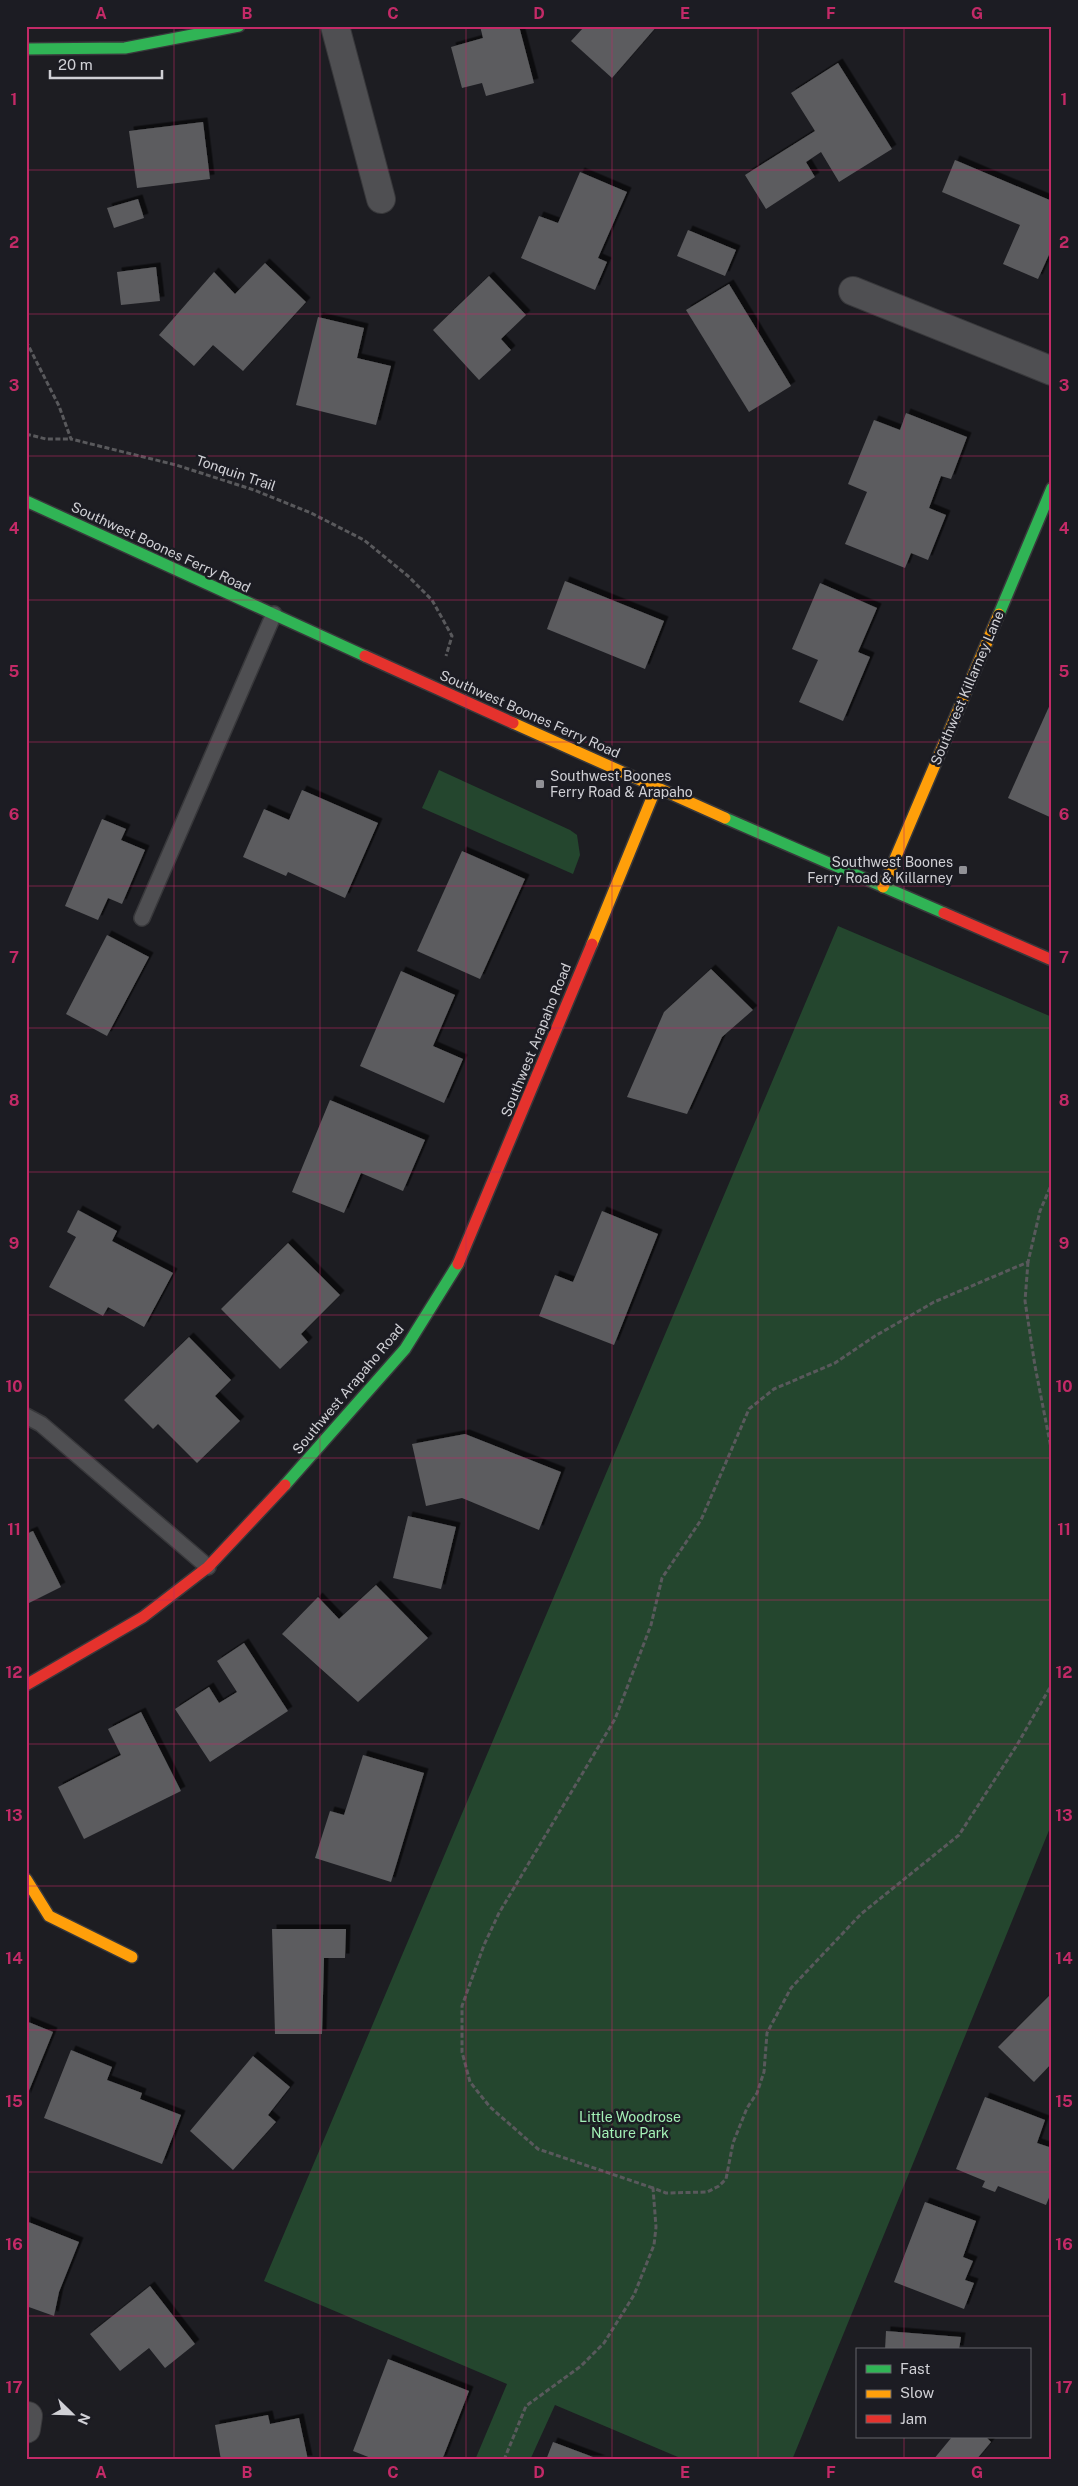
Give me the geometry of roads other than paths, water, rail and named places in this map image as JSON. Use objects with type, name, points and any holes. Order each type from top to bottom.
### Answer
[{"type":"street","points":[[26,49],[125,48],[239,26]]},
{"type":"street","points":[[334,26],[381,199]]},
{"type":"street","points":[[853,291],[1052,371]]},
{"type":"street","name":"Southwest Killarney Lane","points":[[883,887],[1052,488]]},
{"type":"street","name":"Southwest Boones Ferry Road","points":[[26,502],[656,788],[1052,960]]},
{"type":"street","name":"Southwest Arapaho Road","points":[[26,1685],[143,1617],[208,1567],[296,1473],[405,1349],[462,1260],[656,788]]},
{"type":"street","points":[[26,1879],[49,1916],[132,1957]]},
{"type":"lane","points":[[142,918],[274,614]]},
{"type":"lane","points":[[26,1416],[41,1424],[208,1567]]},
{"type":"place","name":"Southwest Boones Ferry Road & Arapaho","points":[[540,784]]},
{"type":"place","name":"Southwest Boones Ferry Road & Killarney","points":[[963,870]]},
{"type":"park label","name":"Little Woodrose Nature Park","points":[[630,2126]]}]
